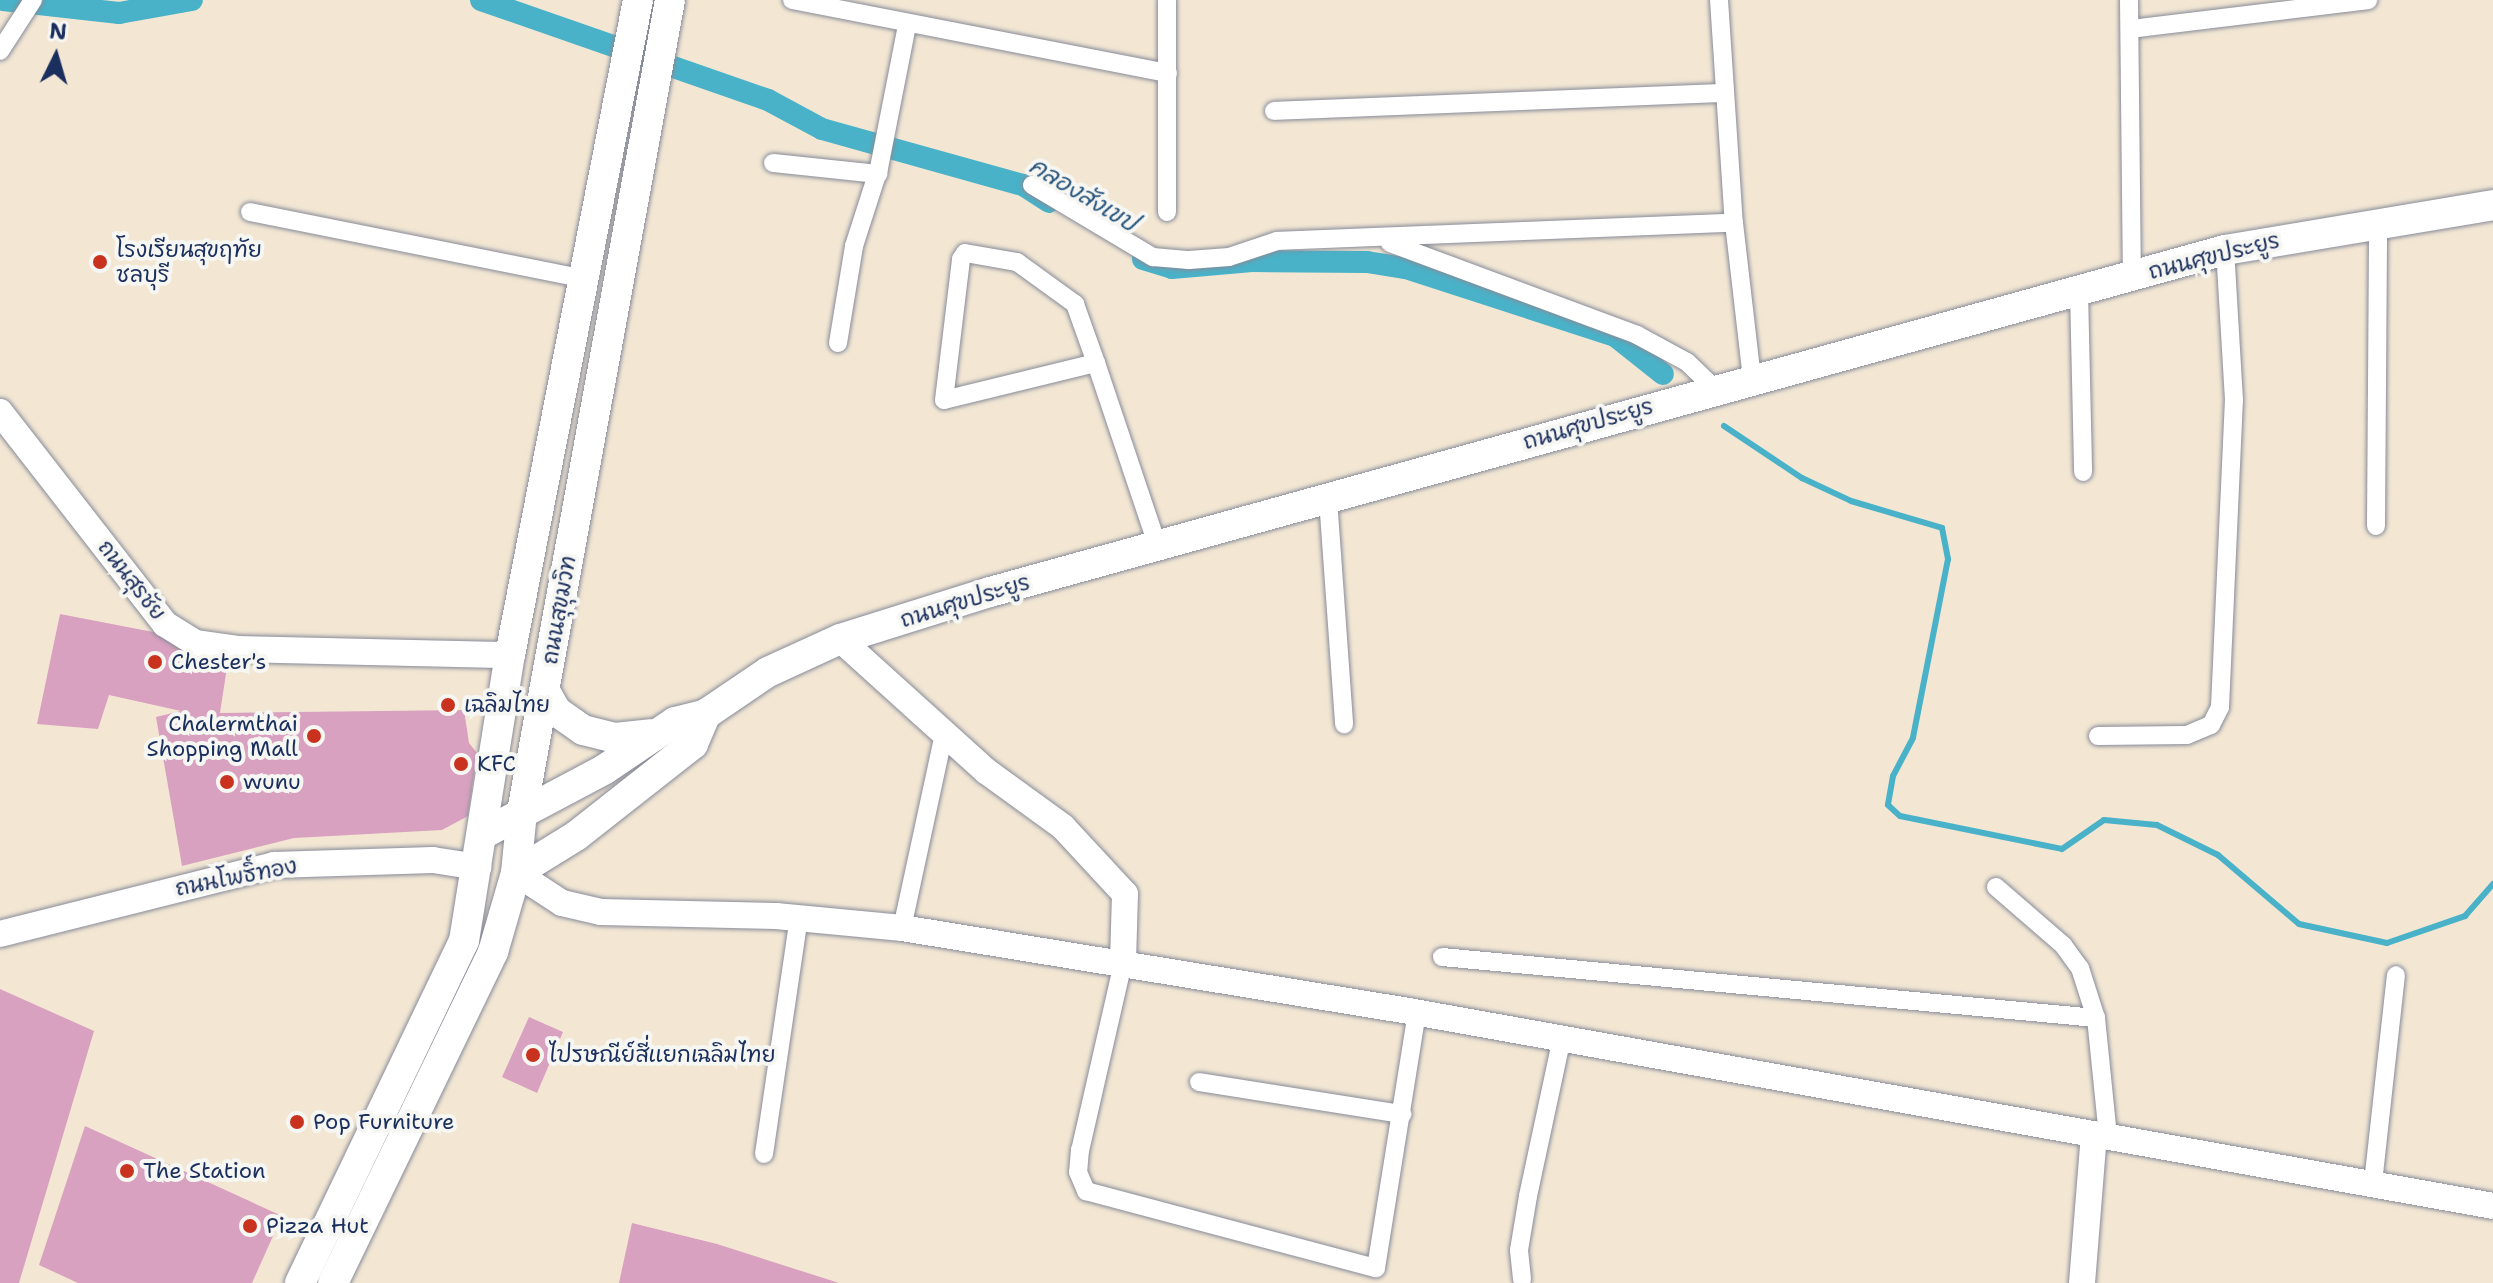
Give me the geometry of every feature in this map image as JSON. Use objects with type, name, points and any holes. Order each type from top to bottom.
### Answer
[{"type":"main road","name":"ถนนสุขุมวิท","points":[[333,1283],[493,952],[516,873],[522,812],[670,0]]},
{"type":"main road","name":"ถนนสุขุมวิท","points":[[300,1283],[464,941],[510,655],[635,12]]},
{"type":"main road","name":"ถนนศุขประยูร","points":[[483,834],[605,769],[658,732],[706,714],[768,672],[840,639],[1715,389],[2225,250],[2378,221],[2493,205]]},
{"type":"main road","points":[[545,691],[556,711],[583,730],[615,738],[658,732]]},
{"type":"main road","name":"ถนนศุขประยูร","points":[[516,873],[576,836],[693,744],[706,714]]},
{"type":"main road","points":[[478,867],[516,873]]},
{"type":"street","points":[[0,51],[33,0]]},
{"type":"street","points":[[792,0],[907,25],[1168,73]]},
{"type":"street","points":[[1167,0],[1167,212]]},
{"type":"street","points":[[1719,0],[1734,223],[1752,379]]},
{"type":"street","points":[[2129,0],[2132,276]]},
{"type":"street","points":[[2130,29],[2368,0]]},
{"type":"street","points":[[838,343],[854,246],[878,171],[907,25]]},
{"type":"street","points":[[1274,111],[1725,93]]},
{"type":"street","points":[[773,163],[878,171]]},
{"type":"street","points":[[1032,185],[1153,257],[1229,257],[1277,241],[1384,240],[1734,223]]},
{"type":"street","points":[[250,212],[585,279]]},
{"type":"street","points":[[2376,526],[2378,221]]},
{"type":"street","points":[[1384,240],[1637,335],[1687,362],[1715,389]]},
{"type":"street","points":[[2098,736],[2187,735],[2211,725],[2220,707],[2234,400],[2225,250]]},
{"type":"street","points":[[1096,363],[944,400],[961,259],[965,253],[1017,262],[1075,304],[1096,363],[1158,547]]},
{"type":"street","points":[[2079,291],[2083,472]]},
{"type":"street","name":"ถนนสุรชัย","points":[[0,412],[165,624],[195,643],[238,649],[510,655]]},
{"type":"street","points":[[1328,499],[1344,724]]},
{"type":"street","points":[[840,639],[944,733],[1063,827],[1125,894],[1123,963],[1080,1150],[1078,1172],[1086,1191],[1376,1268],[1417,1013]]},
{"type":"street","points":[[902,928],[944,733]]},
{"type":"street","name":"ถนนโพธิ์ทอง","points":[[0,934],[274,865],[433,860],[478,867]]},
{"type":"street","points":[[516,873],[562,903],[601,912],[799,917],[902,928],[1562,1038],[2493,1206]]},
{"type":"street","points":[[1996,887],[2063,945],[2085,978],[2096,1018],[2101,1135],[2082,1283]]},
{"type":"street","points":[[764,1154],[799,917]]},
{"type":"street","points":[[1442,957],[2096,1018]]},
{"type":"street","points":[[2373,1183],[2396,975]]},
{"type":"street","points":[[1522,1279],[1519,1250],[1562,1038]]},
{"type":"street","points":[[1199,1082],[1402,1114]]},
{"type":"building","name":"Chalermthai Shopping Mall","points":[[60,614],[179,637],[229,654],[220,713],[464,710],[469,743],[477,753],[468,816],[442,830],[294,838],[182,866],[156,717],[181,711],[109,695],[98,729],[37,724]]},
{"type":"building","points":[[0,989],[94,1031],[19,1283],[0,1283]]},
{"type":"building","name":"ไปรษณีย์สี่แยกเฉลิมไทย","points":[[529,1017],[563,1032],[537,1093],[502,1077]]},
{"type":"building","name":"The Station","points":[[85,1126],[282,1216],[252,1283],[78,1283],[39,1265]]},
{"type":"building","points":[[632,1223],[717,1244],[839,1283],[619,1283]]},
{"type":"waterway","name":"คลองสังเขป","points":[[3,0],[119,13],[192,0]]},
{"type":"waterway","name":"คลองสังเขป","points":[[481,0],[768,100],[822,129],[1023,185],[1049,202]]},
{"type":"waterway","name":"คลองสังเขป","points":[[1143,259],[1172,268],[1252,261],[1367,262],[1406,268],[1615,336],[1663,374]]},
{"type":"waterway","points":[[1724,426],[1802,478],[1851,501],[1942,528],[1948,559],[1913,738],[1893,776],[1888,805],[1900,816],[2062,849],[2104,820],[2157,825],[2218,855],[2299,924],[2387,943],[2465,916],[2493,884]]},
{"type":"place","name":"โรงเรียนสุขฤทัย ชลบุรี","points":[[100,262]]},
{"type":"place","name":"Chester's","points":[[155,662]]},
{"type":"place","name":"เฉลิมไทย","points":[[448,705]]},
{"type":"place","name":"Chalermthai Shopping Mall","points":[[314,736]]},
{"type":"place","name":"KFC","points":[[461,764]]},
{"type":"place","name":"wunu","points":[[227,782]]},
{"type":"place","name":"ไปรษณีย์สี่แยกเฉลิมไทย","points":[[533,1055]]},
{"type":"place","name":"Pop Furniture","points":[[297,1122]]},
{"type":"place","name":"The Station","points":[[127,1171]]},
{"type":"place","name":"Pizza Hut","points":[[250,1226]]}]
